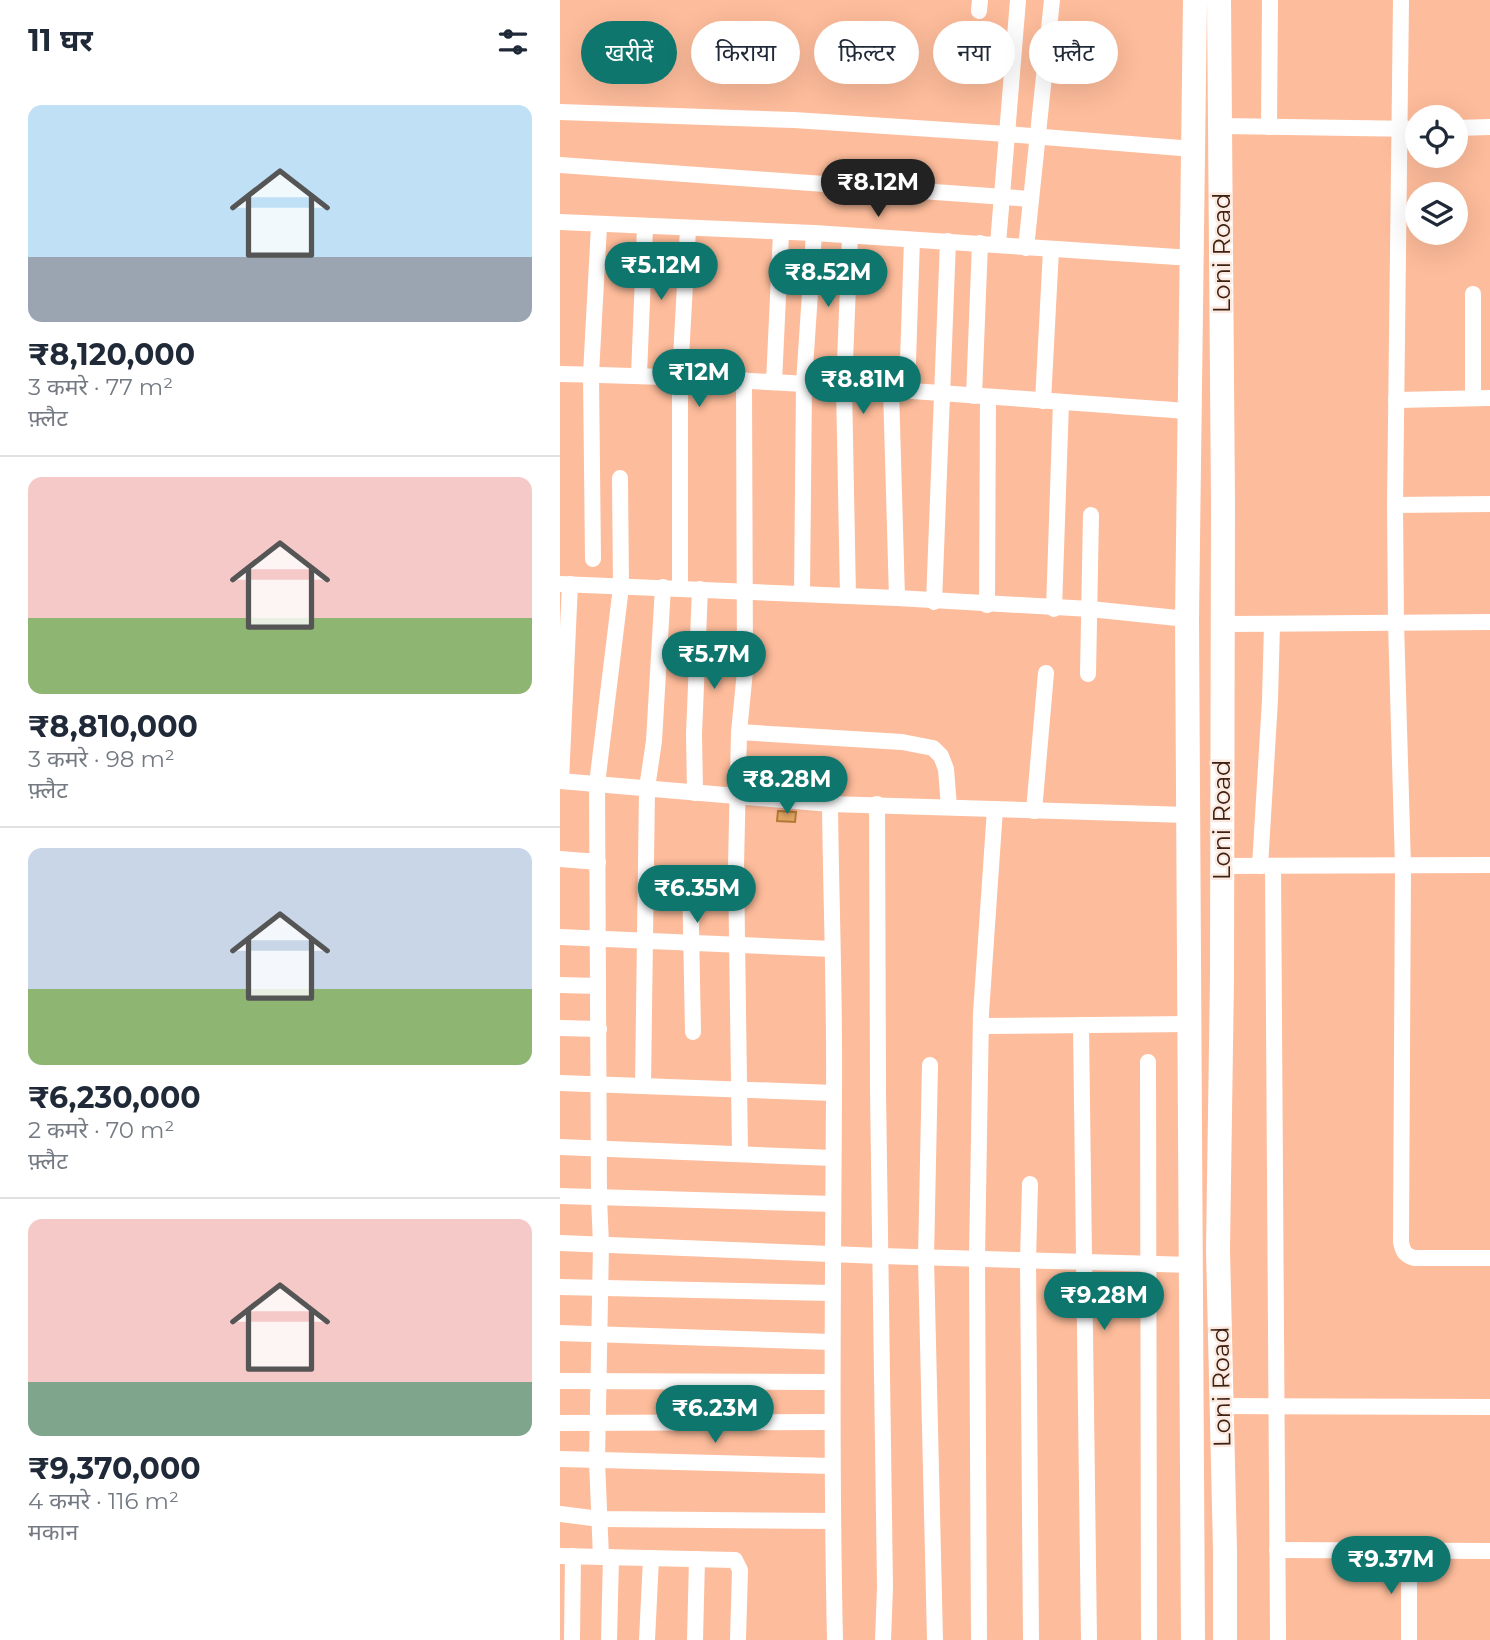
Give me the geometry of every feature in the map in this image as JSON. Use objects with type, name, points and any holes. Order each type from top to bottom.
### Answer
[{"type":"highway","name":"Loni Road","points":[[1194,1640],[1187,619],[1195,0]]},
{"type":"highway","name":"Loni Road","points":[[1219,0],[1223,624],[1218,1250],[1225,1640]]},
{"type":"street","points":[[999,244],[1018,0]]},
{"type":"street","points":[[1026,248],[1052,0]]},
{"type":"street","points":[[1269,127],[1270,0]]},
{"type":"street","points":[[1401,0],[1395,505],[1403,866],[1402,1250],[1407,1256],[1414,1258],[1490,1258]]},
{"type":"street","points":[[560,112],[794,120],[1193,149]]},
{"type":"street","points":[[1221,126],[1405,129]]},
{"type":"street","points":[[1468,128],[1490,127]]},
{"type":"street","points":[[560,165],[1031,199]]},
{"type":"street","points":[[560,222],[599,226],[814,233],[1192,258]]},
{"type":"street","points":[[593,559],[591,374],[599,226]]},
{"type":"street","points":[[639,375],[645,227]]},
{"type":"street","points":[[680,588],[680,376],[688,229]]},
{"type":"street","points":[[774,382],[781,233]]},
{"type":"street","points":[[802,594],[804,383],[814,233]]},
{"type":"street","points":[[848,596],[844,386],[850,236]]},
{"type":"street","points":[[907,391],[912,240]]},
{"type":"street","points":[[934,602],[940,393],[948,242]]},
{"type":"street","points":[[981,243],[981,396],[987,605]]},
{"type":"street","points":[[1043,401],[1051,250]]},
{"type":"street","points":[[1473,294],[1473,398]]},
{"type":"street","points":[[560,373],[804,383],[1188,411]]},
{"type":"street","points":[[740,1154],[736,945],[739,732],[744,671],[744,380]]},
{"type":"street","points":[[891,389],[897,598]]},
{"type":"street","points":[[1396,400],[1490,398]]},
{"type":"street","points":[[1054,608],[1062,402]]},
{"type":"street","points":[[609,1640],[606,1557],[600,1519],[597,1461],[600,1423],[601,1244],[597,784],[621,587],[620,478]]},
{"type":"street","points":[[1395,505],[1490,504]]},
{"type":"street","points":[[1088,674],[1091,515]]},
{"type":"street","points":[[1187,619],[1090,609],[897,598],[565,584],[560,781],[830,804],[1187,816]]},
{"type":"street","points":[[643,1085],[647,788],[654,741],[663,587]]},
{"type":"street","points":[[695,793],[694,734],[700,589]]},
{"type":"street","points":[[1223,624],[1490,622]]},
{"type":"street","points":[[1272,624],[1266,867],[1277,1407],[1278,1640]]},
{"type":"street","points":[[1034,811],[1046,673]]},
{"type":"street","points":[[739,732],[902,742],[933,748],[941,756],[946,769],[949,807]]},
{"type":"street","points":[[830,804],[834,1093],[832,1521],[835,1640]]},
{"type":"street","points":[[877,804],[885,1587],[883,1640]]},
{"type":"street","points":[[979,1640],[978,1259],[981,1026],[995,809]]},
{"type":"street","points":[[560,859],[598,862]]},
{"type":"street","points":[[1221,866],[1490,865]]},
{"type":"street","points":[[690,876],[693,1032]]},
{"type":"street","points":[[560,937],[832,949]]},
{"type":"street","points":[[560,985],[598,986]]},
{"type":"street","points":[[981,1026],[1190,1024]]},
{"type":"street","points":[[1081,1025],[1089,1640]]},
{"type":"street","points":[[560,1028],[599,1029]]},
{"type":"street","points":[[1148,1062],[1149,1640]]},
{"type":"street","points":[[930,1065],[926,1258],[935,1640]]},
{"type":"street","points":[[560,1083],[834,1093]]},
{"type":"street","points":[[560,1147],[833,1158]]},
{"type":"street","points":[[1030,1184],[1028,1260],[1031,1640]]},
{"type":"street","points":[[560,1196],[833,1204]]},
{"type":"street","points":[[560,1243],[926,1258],[1192,1265]]},
{"type":"street","points":[[560,1287],[831,1293]]},
{"type":"street","points":[[560,1333],[832,1342]]},
{"type":"street","points":[[560,1381],[832,1382]]},
{"type":"street","points":[[1222,1406],[1490,1407]]},
{"type":"street","points":[[560,1423],[832,1422]]},
{"type":"street","points":[[560,1459],[832,1466]]},
{"type":"street","points":[[560,1514],[600,1519],[832,1521]]},
{"type":"street","points":[[1277,1550],[1490,1551]]},
{"type":"street","points":[[1409,1552],[1409,1640]]},
{"type":"street","points":[[572,1640],[567,1556],[735,1560],[739,1566],[738,1640]]},
{"type":"street","points":[[648,1640],[652,1559]]},
{"type":"street","points":[[695,1640],[697,1559]]},
{"type":"building","points":[[778,811],[796,812],[795,822],[777,821]]}]
